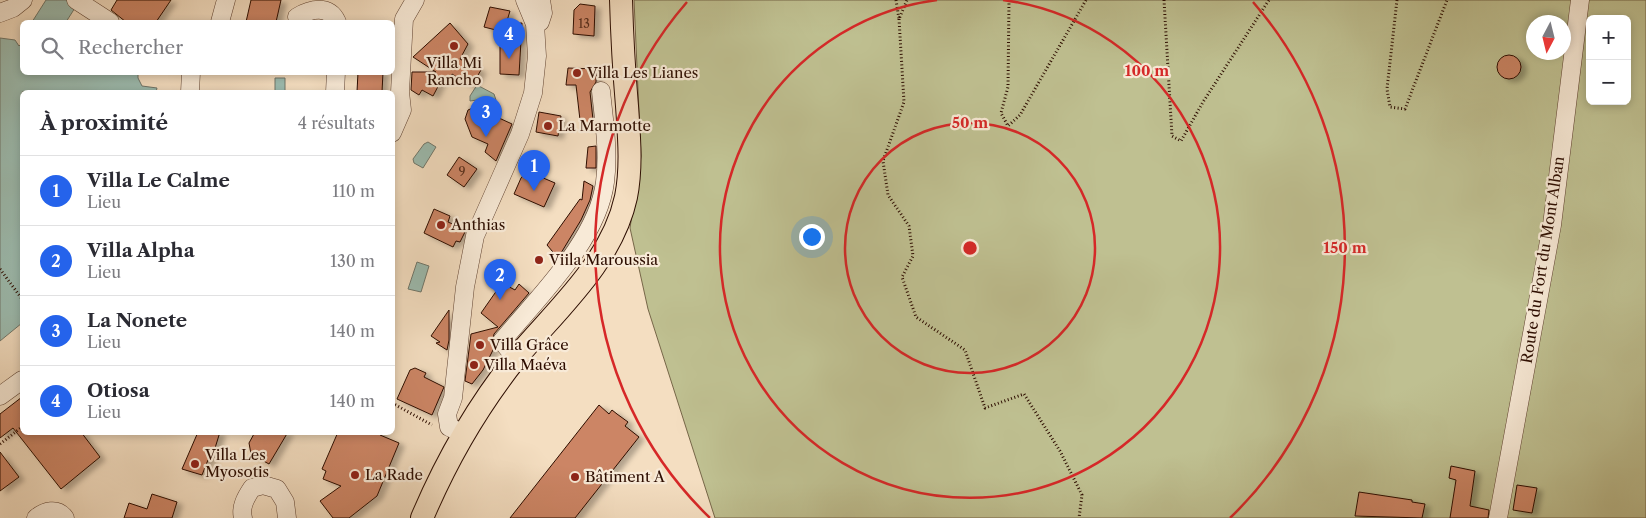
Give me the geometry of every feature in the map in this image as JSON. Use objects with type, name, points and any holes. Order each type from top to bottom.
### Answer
[{"type":"main road","points":[[422,518],[457,430],[482,404],[516,359],[595,264],[615,232],[626,196],[630,161],[621,0]]},
{"type":"street","points":[[0,13],[13,8],[23,0]]},
{"type":"street","points":[[221,20],[226,0]]},
{"type":"street","points":[[395,126],[402,110],[396,96],[404,19],[415,0]]},
{"type":"street","points":[[457,430],[447,414],[453,398],[465,287],[475,236],[520,134],[534,94],[537,56],[536,24],[525,0]]},
{"type":"street","points":[[536,24],[540,22],[543,13],[541,0]]},
{"type":"street","name":"Route du Fort du Mont Alban","points":[[1498,518],[1552,225],[1580,0]]},
{"type":"street","points":[[86,3],[107,20]]},
{"type":"street","points":[[297,17],[308,10],[323,9],[334,16],[336,20]]},
{"type":"street","points":[[190,90],[191,75]]},
{"type":"street","points":[[335,90],[336,75]]},
{"type":"street","points":[[516,359],[502,341],[589,232],[598,210],[605,184],[607,156],[601,91]]},
{"type":"street","points":[[0,396],[20,381]]},
{"type":"street","points":[[243,518],[241,512],[246,497],[252,488],[264,485],[277,489],[285,502],[287,518]]},
{"type":"street","points":[[36,518],[43,512],[53,510],[62,514],[65,518]]},
{"type":"path","points":[[896,0],[899,19],[904,102],[882,161],[888,195],[909,226],[913,256],[902,277],[916,316],[965,350],[985,408],[1024,394],[1060,451],[1082,495],[1079,518]]},
{"type":"path","points":[[899,19],[907,0]]},
{"type":"path","points":[[1009,0],[1008,87],[1000,113],[1008,126],[1020,116],[1086,0]]},
{"type":"path","points":[[1164,0],[1172,136],[1181,141],[1203,102],[1269,0]]},
{"type":"path","points":[[1397,0],[1387,89],[1390,107],[1405,109],[1447,0]]},
{"type":"path","points":[[0,269],[20,296]]},
{"type":"path","points":[[395,405],[438,428],[457,430]]},
{"type":"path","points":[[0,444],[20,429]]},
{"type":"green space","points":[[634,0],[1646,0],[1646,518],[715,518],[648,309],[630,228],[641,156]]},
{"type":"shaded area","points":[[46,0],[80,0],[67,20],[33,20]]},
{"type":"shaded area","points":[[0,38],[15,40],[20,45],[20,75],[138,75],[142,86],[157,88],[156,90],[20,90],[20,325],[0,341]]},
{"type":"shaded area","points":[[275,78],[285,78],[285,90],[275,90]]},
{"type":"shaded area","points":[[477,85],[494,94],[496,100],[493,105],[487,106],[477,100],[470,101],[470,96]]},
{"type":"shaded area","points":[[428,142],[436,147],[423,168],[414,163],[413,159],[424,144]]},
{"type":"shaded area","points":[[417,262],[429,266],[421,292],[408,289]]},
{"type":"building","points":[[117,0],[171,0],[157,20],[124,20],[111,10]]},
{"type":"building","points":[[251,0],[281,0],[276,20],[246,20]]},
{"type":"building","points":[[580,4],[595,6],[594,36],[573,34],[574,10]]},
{"type":"building","points":[[490,7],[510,11],[506,24],[522,23],[519,75],[500,74],[500,31],[484,27]]},
{"type":"building","points":[[450,23],[468,44],[460,59],[481,70],[474,82],[469,85],[452,74],[449,81],[443,77],[433,96],[422,90],[419,95],[411,90],[412,72],[436,72],[413,57]]},
{"type":"building","points":[[1509,55],[1517,59],[1521,67],[1517,75],[1509,79],[1501,75],[1497,67],[1501,59]]},
{"type":"building","points":[[568,68],[596,69],[596,82],[590,92],[594,129],[580,120],[576,85],[566,85]]},
{"type":"building","points":[[358,75],[383,75],[382,90],[357,90]]},
{"type":"building","points":[[475,107],[512,124],[496,161],[485,152],[488,144],[472,137],[465,119],[468,110]]},
{"type":"building","name":"La Marmotte","points":[[539,112],[561,116],[558,136],[536,132]]},
{"type":"building","points":[[596,146],[596,168],[586,168],[588,147]]},
{"type":"building","points":[[459,157],[477,169],[464,187],[447,175]]},
{"type":"building","points":[[527,171],[555,183],[544,207],[514,194],[521,178]]},
{"type":"building","points":[[584,181],[593,186],[590,200],[581,220],[558,258],[547,245],[580,199],[582,200]]},
{"type":"building","name":"Anthias","points":[[434,209],[450,216],[448,222],[466,230],[460,242],[456,241],[453,247],[424,233]]},
{"type":"building","points":[[502,283],[515,290],[519,284],[529,293],[494,334],[492,343],[494,348],[483,370],[472,384],[465,381],[471,334],[498,327],[481,313]]},
{"type":"building","points":[[449,310],[447,350],[436,343],[440,342],[431,336]]},
{"type":"building","points":[[415,368],[426,373],[424,377],[444,387],[432,415],[397,399],[410,370]]},
{"type":"building","points":[[20,399],[20,435],[83,435],[100,457],[61,489],[13,428],[0,438],[0,414]]},
{"type":"building","name":"Bâtiment A","points":[[599,405],[609,414],[612,410],[628,422],[625,426],[639,437],[575,518],[510,518]]},
{"type":"building","points":[[197,435],[219,435],[211,461],[208,460],[202,475],[182,469]]},
{"type":"building","points":[[253,435],[286,435],[269,464],[251,454],[249,443]]},
{"type":"building","name":"La Rade","points":[[337,435],[380,435],[399,443],[377,496],[349,518],[333,518],[320,501],[341,486],[323,479],[326,471],[322,469]]},
{"type":"building","points":[[0,452],[19,477],[0,491]]},
{"type":"building","points":[[1451,466],[1475,471],[1470,506],[1489,510],[1488,518],[1450,518],[1456,480],[1449,478]]},
{"type":"building","points":[[1517,485],[1537,488],[1532,513],[1513,510]]},
{"type":"building","points":[[1359,492],[1412,500],[1412,502],[1425,504],[1422,518],[1355,516]]},
{"type":"building","points":[[152,494],[177,502],[172,518],[124,518],[129,503],[147,509]]},
{"type":"place","name":"Villa Mi Rancho","points":[[454,46]]},
{"type":"place","name":"Otiosa","points":[[509,59]]},
{"type":"place","name":"Villa Les Lianes","points":[[577,73]]},
{"type":"place","name":"La Marmotte","points":[[548,126]]},
{"type":"place","name":"La Nonete","points":[[486,137]]},
{"type":"place","name":"Villa Le Calme","points":[[534,191]]},
{"type":"place","name":"Anthias","points":[[441,225]]},
{"type":"place","name":"Viila Maroussia","points":[[539,260]]},
{"type":"place","name":"Villa Alpha","points":[[500,300]]},
{"type":"place","name":"Villa Grâce","points":[[480,345]]},
{"type":"place","name":"Villa Maéva","points":[[474,365]]},
{"type":"place","name":"Villa Les Myosotis","points":[[195,464]]},
{"type":"place","name":"La Rade","points":[[355,475]]},
{"type":"place","name":"Bâtiment A","points":[[575,477]]}]
